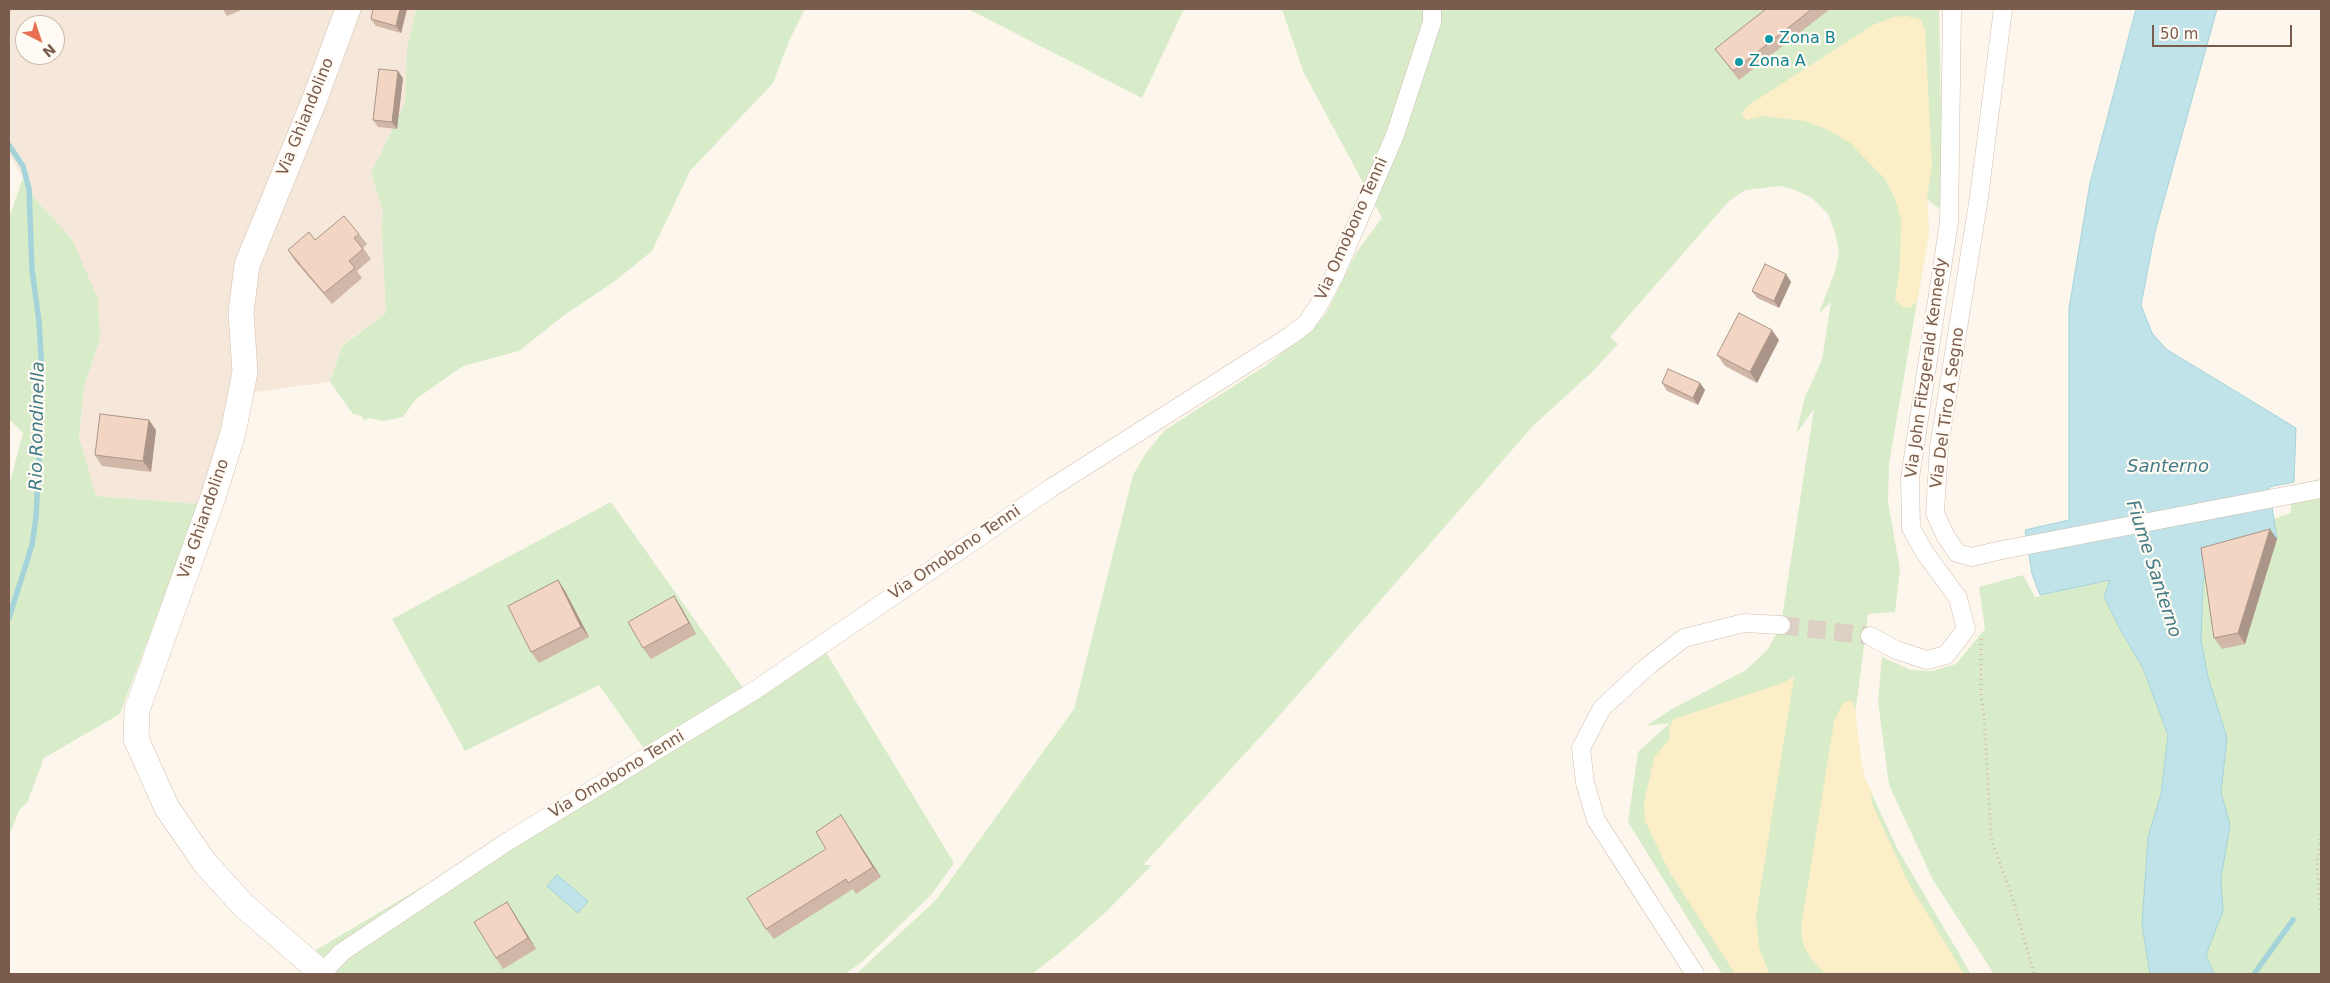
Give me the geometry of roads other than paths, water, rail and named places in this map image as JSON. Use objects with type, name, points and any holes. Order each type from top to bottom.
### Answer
[{"type":"street","name":"Via Ghiandolino","points":[[323,974],[242,905],[205,863],[167,808],[136,739],[137,710],[213,497],[233,433],[245,372],[241,312],[247,265],[314,102],[348,9]]},
{"type":"street","name":"Via Omobono Tenni","points":[[323,974],[342,952],[493,850],[757,689],[1050,488],[1306,324],[1320,303],[1336,272],[1394,135],[1432,22],[1432,9]]},
{"type":"street","name":"Via John Fitzgerald Kennedy","points":[[1870,636],[1896,650],[1927,660],[1946,655],[1966,629],[1958,598],[1929,559],[1911,528],[1910,495],[1910,478],[1949,222],[1952,9]]},
{"type":"street","name":"Via Del Tiro A Segno","points":[[2003,9],[1979,197],[1939,447],[1935,513],[1945,535],[1957,553],[1972,557],[2015,547],[2321,489]]},
{"type":"street","points":[[1695,974],[1596,820],[1585,783],[1581,748],[1602,708],[1648,666],[1684,638],[1744,623],[1781,625]]},
{"type":"water","name":"Santerno","points":[[2136,9],[2217,9],[2155,232],[2141,305],[2152,333],[2166,349],[2296,428],[2294,482],[2269,487],[2277,539],[2209,559],[2203,583],[2201,640],[2208,677],[2227,738],[2221,792],[2230,825],[2221,878],[2223,911],[2206,955],[2214,974],[2150,974],[2142,925],[2148,837],[2161,794],[2168,735],[2143,668],[2104,597],[2110,580],[2040,595],[2032,574],[2025,530],[2069,520],[2069,308],[2090,183]]},
{"type":"water","points":[[557,875],[588,901],[578,913],[547,886]]},
{"type":"waterway","name":"Rio Rondinella","points":[[9,145],[23,166],[29,189],[32,270],[39,321],[42,374],[37,403],[39,457],[36,517],[32,545],[9,618]]},
{"type":"waterway","points":[[2254,974],[2293,920]]},
{"type":"tunnel","points":[[1781,625],[1870,636]]},
{"type":"place","name":"Zona B","points":[[1769,39]]},
{"type":"place","name":"Zona A","points":[[1739,62]]},
{"type":"water label","name":"Fiume Santerno","points":[[2153,569]]}]
